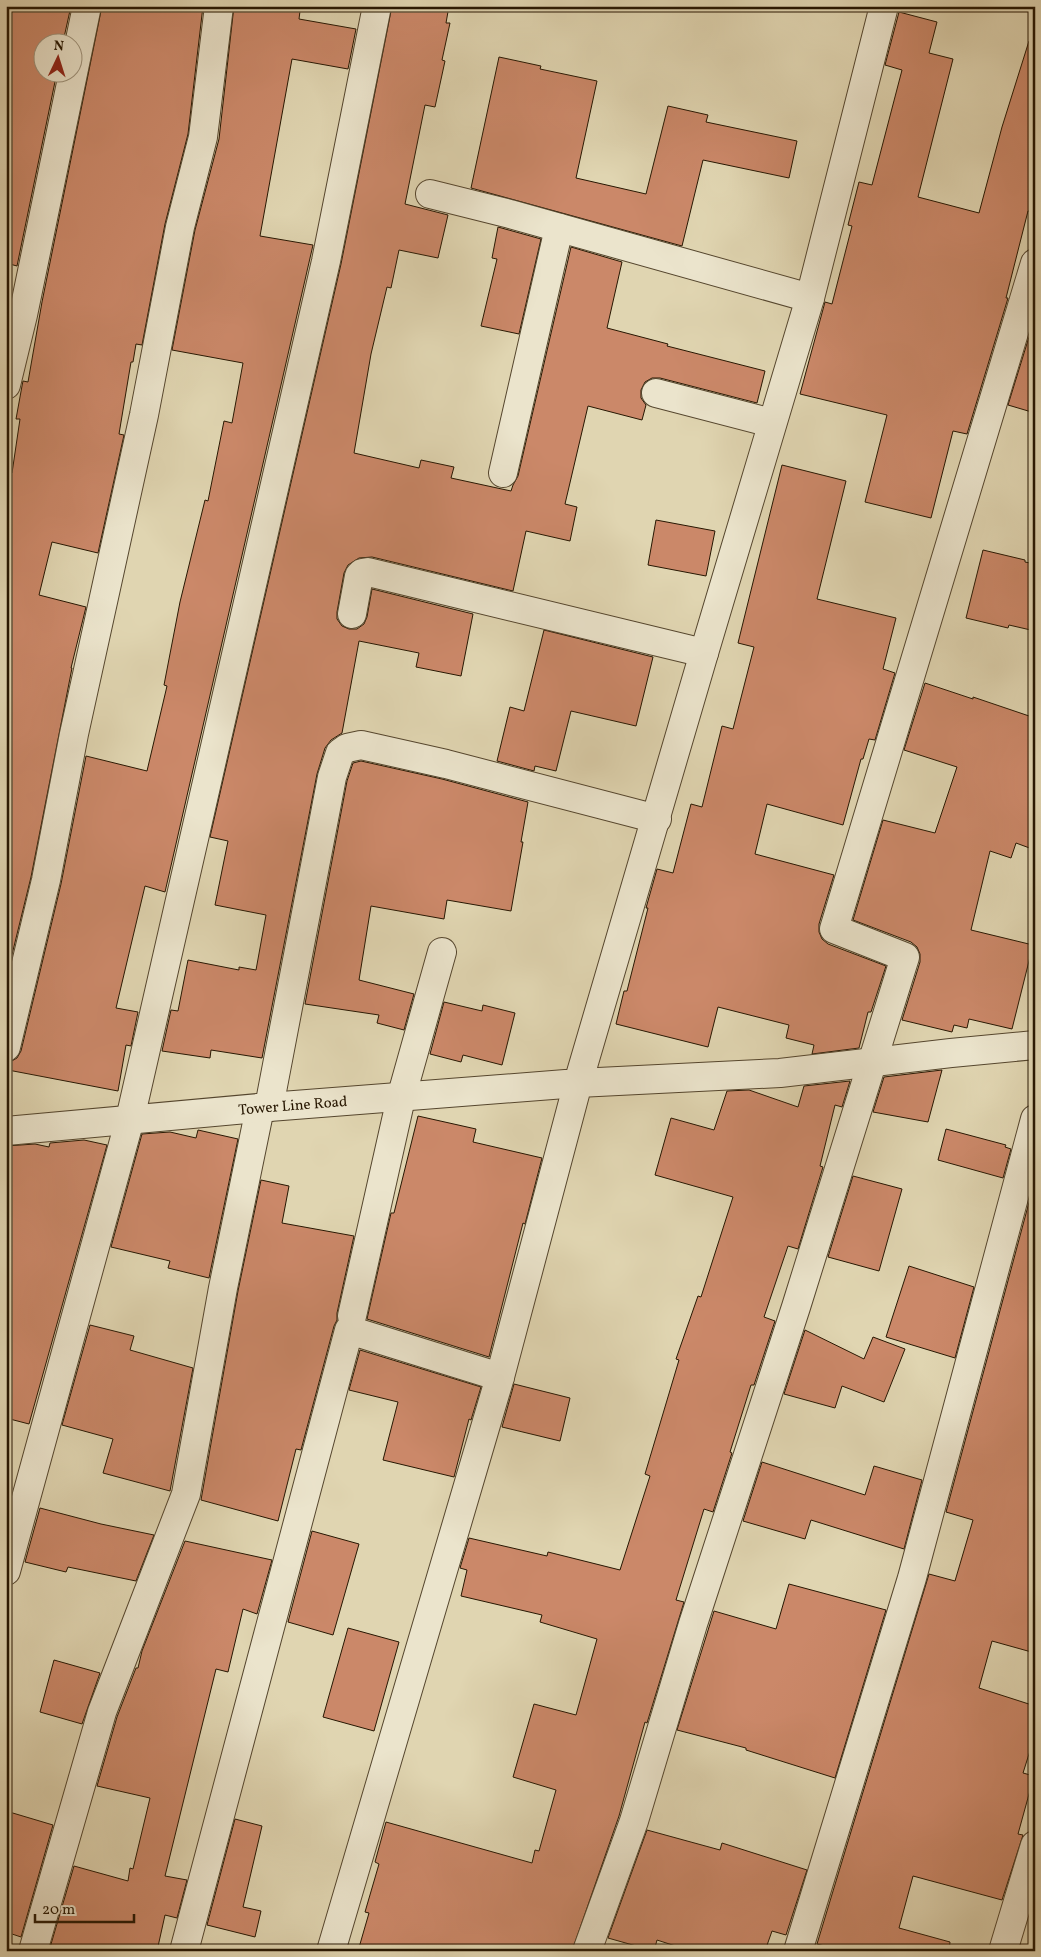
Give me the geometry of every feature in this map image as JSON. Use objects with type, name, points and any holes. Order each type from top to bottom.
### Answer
[{"type":"street","points":[[6,385],[23,315],[87,6]]},
{"type":"street","points":[[6,1047],[46,880],[74,734],[144,415],[180,227],[203,136],[219,6]]},
{"type":"street","points":[[6,1571],[130,1119],[326,261],[377,6]]},
{"type":"street","points":[[331,1951],[500,1377],[578,1083],[810,298],[884,6]]},
{"type":"street","points":[[430,194],[810,298]]},
{"type":"street","points":[[503,473],[558,228]]},
{"type":"street","points":[[587,1951],[634,1821],[692,1624],[796,1307],[905,957],[834,930],[1035,263]]},
{"type":"street","points":[[656,393],[772,423]]},
{"type":"street","points":[[352,614],[359,576],[362,573],[368,572],[704,653]]},
{"type":"street","points":[[32,1951],[102,1712],[186,1494],[223,1288],[265,1108],[332,777],[340,753],[347,748],[362,745],[446,764],[656,819]]},
{"type":"street","points":[[352,1316],[401,1098],[442,952]]},
{"type":"street","name":"Tower Line Road","points":[[6,1131],[130,1119],[578,1083],[780,1073],[1035,1045]]},
{"type":"street","points":[[798,1951],[912,1578],[1035,1119]]},
{"type":"street","points":[[184,1951],[349,1330],[500,1377]]},
{"type":"street","points":[[1003,1951],[1035,1845]]},
{"type":"building","points":[[11,6],[71,6],[65,32],[32,32],[32,82],[55,82],[17,266],[6,263],[6,38]]},
{"type":"building","points":[[102,6],[203,6],[188,134],[165,224],[142,345],[136,344],[133,362],[131,362],[119,434],[124,435],[98,553],[52,542],[39,595],[86,607],[71,668],[31,877],[6,979],[6,472],[12,473],[20,419],[16,419],[22,386],[23,381],[28,382],[42,302]]},
{"type":"building","points":[[234,6],[269,6],[300,11],[299,19],[356,29],[348,69],[292,59],[260,236],[313,245],[165,892],[145,886],[116,1008],[138,1012],[131,1046],[126,1045],[118,1091],[8,1070],[10,1062],[17,1058],[21,1051],[61,884],[86,756],[147,771],[167,686],[164,685],[180,602],[205,500],[208,501],[224,421],[232,423],[243,363],[172,350],[195,230],[219,139]]},
{"type":"building","points":[[392,6],[449,6],[446,23],[450,23],[442,60],[445,61],[435,107],[425,105],[405,204],[448,215],[438,258],[399,250],[391,288],[387,287],[371,354],[354,453],[419,468],[421,460],[454,467],[451,478],[511,491],[518,476],[571,247],[622,262],[607,328],[668,344],[667,346],[765,371],[757,403],[660,378],[652,378],[645,382],[641,390],[641,398],[646,405],[642,420],[588,406],[565,504],[577,507],[570,541],[526,531],[513,591],[372,557],[359,558],[348,565],[344,573],[337,619],[342,626],[349,629],[357,629],[364,624],[372,589],[473,614],[461,676],[416,667],[419,653],[359,641],[342,733],[331,740],[325,748],[317,774],[262,1058],[211,1050],[210,1058],[162,1051],[171,1010],[178,1011],[188,960],[239,970],[239,967],[256,970],[266,915],[215,905],[228,841],[210,837],[341,264]]},
{"type":"building","points":[[899,12],[937,22],[929,53],[953,59],[918,197],[979,213],[1002,127],[1029,41],[1035,42],[1035,212],[1028,211],[1006,298],[1008,298],[967,434],[953,431],[931,518],[865,502],[887,415],[800,394],[825,302],[832,304],[852,226],[848,225],[859,182],[872,185],[902,70],[885,65]]},
{"type":"building","points":[[499,57],[541,66],[540,69],[597,81],[576,178],[646,194],[668,106],[708,115],[706,122],[797,141],[789,178],[703,160],[682,246],[471,188]]},
{"type":"building","points":[[498,227],[541,239],[519,334],[481,326],[497,259],[492,258]]},
{"type":"building","points":[[1033,324],[1035,325],[1035,413],[1008,405]]},
{"type":"building","points":[[782,465],[846,481],[817,599],[896,618],[883,669],[895,673],[875,740],[869,739],[863,759],[861,759],[843,825],[767,804],[755,854],[834,875],[819,924],[819,932],[822,939],[828,944],[886,966],[871,1012],[868,1012],[859,1048],[812,1054],[814,1045],[786,1038],[789,1025],[718,1007],[708,1047],[616,1024],[624,991],[627,991],[657,869],[673,873],[691,804],[702,807],[722,726],[733,729],[754,647],[738,643]]},
{"type":"building","points":[[656,520],[715,531],[706,576],[648,565]]},
{"type":"building","points":[[983,550],[1035,564],[1035,631],[1009,625],[1008,628],[966,618]]},
{"type":"building","points":[[544,630],[653,657],[636,726],[571,711],[556,771],[535,766],[534,771],[497,761],[510,707],[524,711]]},
{"type":"building","points":[[925,683],[1035,718],[1035,850],[1016,843],[1011,858],[990,851],[971,930],[1033,945],[1012,1029],[969,1019],[967,1028],[954,1025],[952,1032],[902,1020],[920,962],[920,954],[917,947],[911,942],[853,920],[883,820],[935,833],[957,767],[904,750]]},
{"type":"building","points":[[361,761],[442,779],[528,802],[511,911],[447,900],[444,919],[371,906],[359,980],[414,994],[404,1030],[377,1023],[379,1015],[305,1004],[347,781],[353,763]]},
{"type":"building","points":[[444,1002],[482,1011],[483,1005],[515,1013],[502,1065],[463,1055],[461,1062],[430,1054]]},
{"type":"building","points":[[942,1070],[928,1122],[873,1112],[884,1077]]},
{"type":"building","points":[[850,1081],[842,1107],[835,1105],[820,1166],[823,1167],[798,1249],[788,1246],[764,1317],[775,1321],[754,1385],[751,1385],[713,1512],[704,1509],[676,1600],[684,1602],[647,1723],[645,1722],[619,1816],[572,1951],[358,1951],[369,1913],[365,1912],[379,1864],[375,1862],[386,1822],[532,1863],[535,1850],[539,1851],[556,1790],[513,1777],[534,1704],[576,1715],[597,1639],[540,1622],[542,1615],[461,1596],[467,1570],[460,1568],[469,1538],[547,1556],[548,1552],[620,1570],[650,1476],[645,1474],[679,1360],[676,1359],[698,1296],[701,1297],[733,1197],[655,1175],[671,1118],[714,1130],[727,1091],[749,1090],[798,1107],[804,1086]]},
{"type":"building","points":[[418,1116],[476,1129],[473,1142],[542,1158],[525,1224],[523,1223],[489,1357],[367,1319],[391,1213],[394,1213]]},
{"type":"building","points":[[946,1129],[1006,1145],[1005,1147],[1011,1149],[1003,1178],[938,1160]]},
{"type":"building","points":[[198,1130],[238,1139],[209,1278],[168,1268],[170,1261],[111,1247],[142,1134],[170,1132],[196,1138]]},
{"type":"building","points":[[84,1140],[107,1145],[29,1424],[6,1418],[6,1146],[35,1144],[49,1147],[50,1143]]},
{"type":"building","points":[[853,1176],[902,1189],[879,1271],[828,1257]]},
{"type":"building","points":[[261,1180],[289,1186],[282,1223],[354,1236],[337,1320],[301,1450],[296,1449],[278,1521],[201,1500],[238,1291]]},
{"type":"building","points":[[1035,1180],[1035,1653],[992,1641],[979,1688],[1035,1706],[1035,1735],[1023,1773],[1034,1776],[1018,1834],[1023,1835],[1002,1900],[913,1876],[899,1928],[950,1942],[949,1951],[843,1951],[817,1944],[929,1574],[955,1581],[973,1520],[946,1512]]},
{"type":"building","points":[[909,1266],[974,1287],[955,1358],[886,1337]]},
{"type":"building","points":[[90,1325],[134,1336],[130,1350],[193,1368],[170,1491],[103,1473],[113,1439],[62,1425]]},
{"type":"building","points":[[805,1330],[864,1359],[873,1337],[905,1349],[884,1402],[842,1386],[835,1408],[784,1394]]},
{"type":"building","points":[[360,1350],[481,1387],[471,1420],[469,1419],[454,1477],[383,1460],[398,1402],[349,1390]]},
{"type":"building","points":[[514,1384],[570,1398],[560,1441],[502,1427]]},
{"type":"building","points":[[762,1462],[865,1495],[874,1466],[922,1480],[904,1549],[811,1520],[805,1539],[743,1521]]},
{"type":"building","points":[[40,1508],[101,1524],[154,1535],[136,1581],[68,1567],[66,1572],[25,1562]]},
{"type":"building","points":[[312,1531],[359,1544],[333,1635],[288,1622]]},
{"type":"building","points":[[185,1541],[272,1560],[257,1614],[243,1609],[228,1672],[216,1669],[165,1876],[187,1880],[177,1918],[165,1915],[157,1951],[49,1951],[74,1866],[128,1881],[130,1868],[133,1869],[150,1798],[97,1786],[117,1717],[136,1668],[138,1668],[142,1651]]},
{"type":"building","points":[[789,1584],[886,1610],[835,1778],[746,1750],[746,1748],[677,1730],[714,1611],[776,1629]]},
{"type":"building","points":[[348,1628],[399,1642],[374,1731],[323,1717]]},
{"type":"building","points":[[54,1660],[100,1673],[82,1724],[40,1712]]},
{"type":"building","points":[[6,1811],[53,1825],[21,1937],[6,1932]]},
{"type":"building","points":[[235,1819],[262,1826],[243,1907],[261,1911],[255,1937],[207,1925]]},
{"type":"building","points":[[647,1830],[720,1850],[722,1843],[807,1870],[786,1935],[772,1931],[765,1951],[691,1951],[657,1940],[654,1951],[608,1938]]}]
